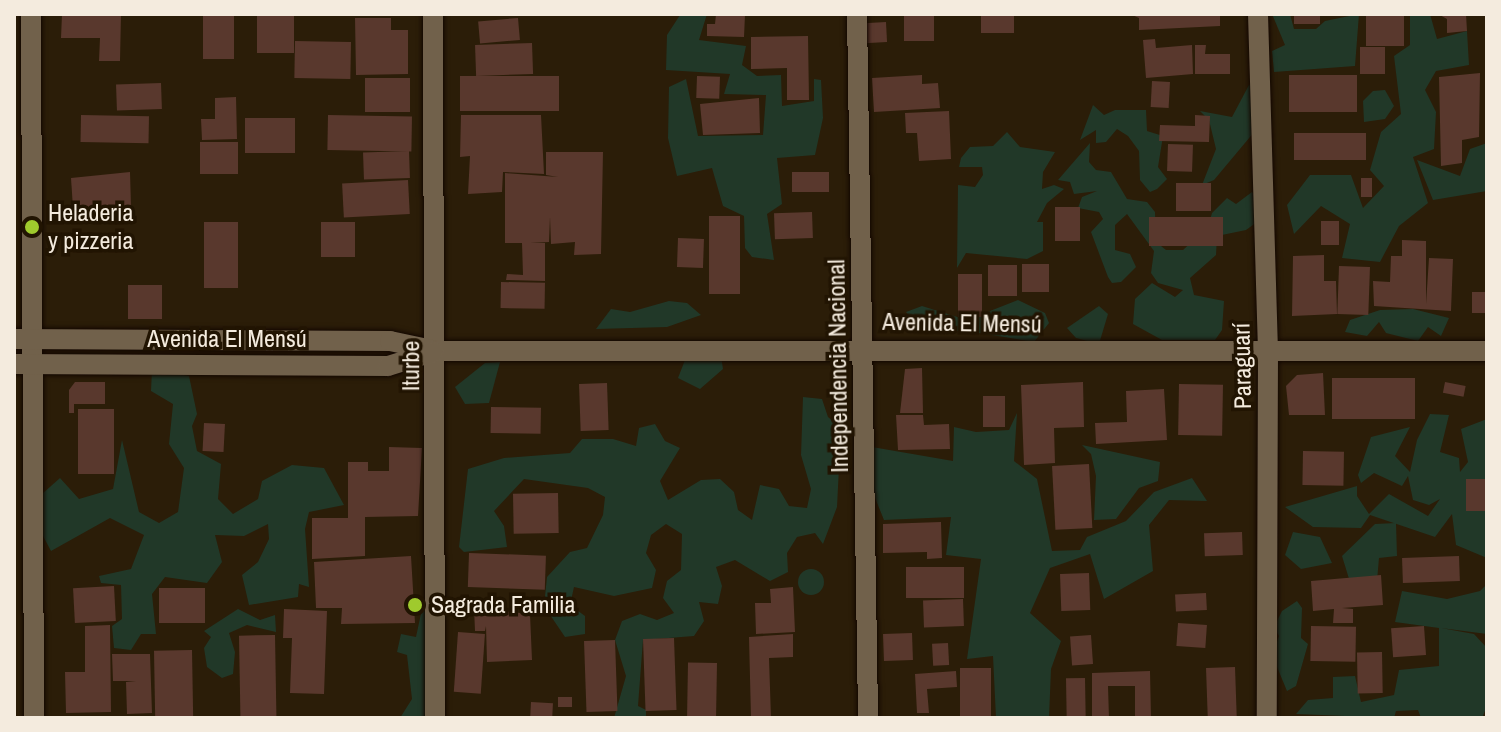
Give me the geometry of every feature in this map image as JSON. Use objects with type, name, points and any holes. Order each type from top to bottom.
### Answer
[{"type":"street","points":[[31,14],[23,364],[34,718]]},
{"type":"street","name":"Iturbe","points":[[433,14],[437,351],[435,718]]},
{"type":"street","name":"Independencia Nacional","points":[[857,14],[868,718]]},
{"type":"street","name":"Paraguarí","points":[[1258,14],[1268,353],[1267,718]]},
{"type":"street","name":"Avenida El Mensú","points":[[24,338],[390,341],[437,351],[864,348],[1268,353],[1487,351]]},
{"type":"street","name":"Avenida El Mensú","points":[[23,364],[388,366],[437,351]]},
{"type":"green space","points":[[707,14],[699,40],[746,46],[742,65],[757,76],[781,75],[782,106],[814,101],[814,79],[821,80],[823,118],[815,155],[777,158],[782,204],[767,214],[774,260],[752,257],[745,248],[744,216],[723,206],[712,168],[677,176],[668,138],[669,87],[686,79],[698,136],[763,135],[766,95],[724,94],[730,74],[666,70],[667,35],[680,15]]},
{"type":"green space","points":[[1272,14],[1290,14],[1294,29],[1316,29],[1325,21],[1359,14],[1355,66],[1274,72],[1272,51],[1285,45]]},
{"type":"green space","points":[[1410,14],[1430,14],[1437,39],[1467,31],[1469,65],[1436,71],[1425,90],[1436,112],[1434,149],[1413,157],[1428,203],[1399,226],[1380,262],[1342,258],[1350,224],[1321,206],[1294,234],[1287,205],[1310,175],[1351,175],[1363,208],[1384,186],[1370,170],[1381,132],[1401,114],[1394,56],[1410,45]]},
{"type":"green space","points":[[1249,85],[1258,89],[1255,131],[1214,180],[1202,185],[1216,149],[1209,120],[1200,111],[1232,117]]},
{"type":"green space","points":[[1385,90],[1394,106],[1385,119],[1364,122],[1363,101],[1373,91]]},
{"type":"green space","points":[[1093,105],[1104,115],[1115,110],[1146,110],[1147,131],[1163,136],[1158,167],[1167,179],[1157,189],[1150,192],[1140,180],[1139,151],[1128,136],[1117,129],[1106,142],[1096,143],[1096,130],[1080,140]]},
{"type":"green space","points":[[1007,132],[1020,147],[1055,152],[1043,172],[1042,189],[1054,185],[1064,189],[1047,203],[1037,222],[1043,222],[1043,251],[1027,259],[966,253],[957,268],[958,185],[975,187],[983,175],[982,167],[959,167],[961,158],[970,147],[993,146]]},
{"type":"green space","points":[[1090,143],[1089,162],[1096,170],[1111,172],[1127,199],[1147,202],[1155,212],[1156,242],[1166,250],[1183,250],[1208,227],[1212,213],[1227,198],[1236,204],[1252,192],[1259,201],[1257,222],[1246,230],[1217,236],[1216,255],[1190,278],[1194,295],[1224,301],[1222,330],[1215,340],[1162,340],[1133,324],[1135,299],[1152,283],[1175,297],[1183,290],[1158,283],[1151,273],[1154,251],[1127,214],[1115,225],[1115,250],[1130,254],[1136,267],[1121,282],[1112,283],[1108,277],[1091,232],[1103,219],[1099,212],[1078,208],[1082,197],[1097,191],[1074,194],[1070,182],[1058,180]]},
{"type":"green space","points":[[1487,143],[1487,191],[1433,200],[1417,160],[1460,176],[1470,149]]},
{"type":"green space","points":[[1018,300],[1045,313],[1049,323],[1034,342],[967,331],[922,331],[906,312],[922,306],[967,320]]},
{"type":"green space","points":[[669,301],[687,303],[701,315],[667,327],[596,329],[611,309],[630,312]]},
{"type":"green space","points":[[1099,306],[1108,314],[1099,344],[1076,338],[1067,328]]},
{"type":"green space","points":[[1413,309],[1449,318],[1441,336],[1428,327],[1418,341],[1386,333],[1379,322],[1367,336],[1345,332],[1350,320],[1380,310]]},
{"type":"green space","points":[[702,349],[721,356],[723,369],[700,389],[678,378],[685,360],[694,361]]},
{"type":"green space","points":[[500,362],[489,403],[465,404],[455,387],[485,363]]},
{"type":"green space","points":[[152,369],[189,376],[197,414],[192,426],[197,451],[221,464],[218,499],[233,514],[258,499],[262,481],[292,465],[324,468],[344,505],[309,512],[305,529],[309,587],[299,584],[298,597],[249,605],[242,575],[258,562],[269,539],[268,524],[244,536],[215,535],[222,562],[207,583],[165,577],[152,594],[156,634],[141,634],[131,650],[114,648],[112,626],[122,619],[121,585],[101,583],[99,576],[131,569],[144,535],[110,518],[51,551],[43,536],[42,494],[60,478],[79,499],[113,489],[122,440],[139,512],[159,523],[178,512],[184,468],[169,444],[173,404],[151,391]]},
{"type":"green space","points":[[803,397],[822,399],[828,417],[841,428],[837,507],[823,544],[815,533],[797,537],[787,553],[788,572],[770,581],[735,560],[716,567],[722,586],[718,604],[699,602],[704,621],[694,636],[643,640],[638,706],[646,710],[646,718],[614,718],[626,676],[615,640],[622,621],[640,614],[657,620],[674,613],[663,598],[667,581],[681,570],[682,534],[666,524],[651,535],[646,553],[656,570],[652,588],[614,596],[574,587],[570,605],[585,616],[585,634],[565,637],[544,606],[547,577],[570,552],[587,548],[603,515],[605,497],[588,488],[524,479],[494,511],[504,526],[507,547],[464,552],[459,547],[468,469],[504,458],[570,453],[582,439],[613,439],[636,446],[639,428],[655,424],[665,441],[680,448],[660,481],[668,500],[701,480],[720,479],[734,492],[738,510],[752,520],[760,485],[779,489],[789,506],[807,508],[811,489],[801,455]]},
{"type":"green space","points":[[1017,413],[1014,461],[1037,479],[1052,551],[1080,550],[1087,537],[1126,521],[1154,492],[1192,478],[1207,501],[1169,500],[1149,525],[1153,571],[1104,599],[1090,554],[1050,568],[1030,613],[1061,641],[1051,669],[1049,718],[996,718],[993,656],[967,659],[981,559],[946,555],[951,517],[884,520],[871,488],[872,447],[953,461],[954,427],[976,432],[1009,430]]},
{"type":"green space","points":[[1430,414],[1449,415],[1440,452],[1459,458],[1460,472],[1468,462],[1461,429],[1487,419],[1487,558],[1456,545],[1452,514],[1435,537],[1370,515],[1361,528],[1313,527],[1285,507],[1357,486],[1357,496],[1369,514],[1389,494],[1428,516],[1440,499],[1429,505],[1413,500],[1408,476],[1402,486],[1374,473],[1361,483],[1358,475],[1371,437],[1410,427],[1395,456],[1410,472],[1417,440]]},
{"type":"green space","points":[[1082,445],[1160,462],[1158,481],[1139,488],[1116,519],[1094,520],[1096,476],[1091,454]]},
{"type":"green space","points":[[1396,523],[1397,556],[1379,558],[1377,581],[1350,582],[1342,556],[1375,524]]},
{"type":"green space","points":[[1293,532],[1320,537],[1332,563],[1301,569],[1285,555]]},
{"type":"green space","points":[[811,569],[820,573],[824,582],[820,591],[811,595],[802,591],[798,582],[802,573]]},
{"type":"green space","points":[[1487,584],[1487,634],[1441,628],[1474,634],[1487,648],[1487,706],[1482,718],[1421,718],[1418,710],[1396,711],[1394,718],[1296,714],[1308,700],[1333,698],[1333,677],[1355,676],[1361,702],[1394,695],[1399,670],[1439,666],[1439,628],[1395,622],[1402,591],[1447,599],[1480,591]]},
{"type":"green space","points":[[1297,601],[1302,608],[1301,638],[1308,644],[1296,686],[1287,691],[1272,655],[1279,636],[1274,627],[1282,611]]},
{"type":"green space","points":[[423,604],[434,611],[432,718],[400,718],[412,699],[407,655],[397,652],[401,634],[416,637]]},
{"type":"green space","points":[[238,609],[260,620],[275,615],[276,632],[247,625],[229,633],[235,652],[233,674],[222,678],[207,667],[204,648],[211,637],[204,631]]},
{"type":"building","points":[[62,14],[121,14],[120,61],[99,61],[100,38],[61,38]]},
{"type":"building","points":[[203,14],[234,14],[234,59],[203,59]]},
{"type":"building","points":[[257,14],[294,14],[294,53],[257,53]]},
{"type":"building","points":[[716,14],[745,15],[744,37],[707,36],[707,24],[715,24]]},
{"type":"building","points":[[904,14],[934,14],[934,41],[904,41]]},
{"type":"building","points":[[981,14],[1014,14],[1014,33],[981,33]]},
{"type":"building","points":[[1130,14],[1220,14],[1220,26],[1139,30],[1139,18]]},
{"type":"building","points":[[1294,14],[1320,14],[1320,24],[1294,24]]},
{"type":"building","points":[[1366,14],[1404,14],[1404,46],[1366,46]]},
{"type":"building","points":[[1438,14],[1466,14],[1467,31],[1447,33],[1447,19]]},
{"type":"building","points":[[355,18],[391,18],[391,30],[408,30],[408,74],[356,75]]},
{"type":"building","points":[[518,18],[520,40],[480,43],[478,21]]},
{"type":"building","points":[[886,22],[887,42],[860,43],[859,23]]},
{"type":"building","points":[[808,36],[809,100],[787,100],[787,68],[751,69],[751,37]]},
{"type":"building","points":[[1155,39],[1156,48],[1192,45],[1193,74],[1146,78],[1143,40]]},
{"type":"building","points":[[295,41],[351,42],[350,79],[294,78]]},
{"type":"building","points":[[532,43],[533,74],[476,76],[475,45]]},
{"type":"building","points":[[1195,45],[1206,45],[1205,54],[1230,54],[1230,74],[1195,74]]},
{"type":"building","points":[[1360,47],[1385,47],[1385,74],[1360,74]]},
{"type":"building","points":[[1480,73],[1479,137],[1462,140],[1462,163],[1441,166],[1439,77]]},
{"type":"building","points":[[922,75],[922,84],[938,83],[940,108],[874,112],[872,78]]},
{"type":"building","points":[[1289,75],[1357,75],[1357,112],[1289,112]]},
{"type":"building","points":[[460,76],[559,76],[559,111],[460,111]]},
{"type":"building","points":[[697,76],[720,77],[719,99],[696,98]]},
{"type":"building","points":[[365,78],[410,78],[410,112],[365,112]]},
{"type":"building","points":[[1152,81],[1170,82],[1169,108],[1151,107]]},
{"type":"building","points":[[161,83],[162,109],[117,111],[116,85]]},
{"type":"building","points":[[236,97],[237,139],[202,140],[201,119],[215,119],[215,98]]},
{"type":"building","points":[[759,98],[760,133],[703,135],[700,104]]},
{"type":"building","points":[[949,111],[951,159],[919,161],[917,133],[906,133],[905,113]]},
{"type":"building","points":[[81,115],[149,116],[149,143],[81,142]]},
{"type":"building","points":[[328,115],[412,116],[411,151],[327,150]]},
{"type":"building","points":[[461,115],[541,115],[544,174],[503,172],[502,192],[468,194],[470,156],[460,157]]},
{"type":"building","points":[[1195,115],[1210,116],[1209,142],[1159,141],[1160,125],[1195,126]]},
{"type":"building","points":[[245,118],[295,118],[295,153],[245,153]]},
{"type":"building","points":[[1294,133],[1366,133],[1366,160],[1294,160]]},
{"type":"building","points":[[200,142],[238,142],[238,174],[200,174]]},
{"type":"building","points":[[1168,144],[1193,145],[1192,172],[1167,171]]},
{"type":"building","points":[[409,151],[410,178],[364,180],[363,153]]},
{"type":"building","points":[[546,152],[603,152],[601,254],[574,255],[575,242],[551,244],[550,217],[549,242],[530,243],[545,243],[545,281],[506,280],[507,274],[523,275],[522,243],[505,243],[505,173],[558,177],[546,175]]},
{"type":"building","points":[[130,172],[131,207],[73,208],[71,178]]},
{"type":"building","points":[[792,172],[829,172],[829,192],[792,192]]},
{"type":"building","points":[[1361,178],[1372,178],[1372,197],[1361,197]]},
{"type":"building","points":[[408,180],[410,214],[344,217],[342,183]]},
{"type":"building","points":[[1176,183],[1211,183],[1211,211],[1176,211]]},
{"type":"building","points":[[1055,207],[1080,207],[1080,241],[1055,241]]},
{"type":"building","points":[[812,212],[813,238],[775,239],[774,213]]},
{"type":"building","points":[[709,216],[740,216],[740,294],[709,294]]},
{"type":"building","points":[[1149,217],[1223,217],[1223,246],[1149,246]]},
{"type":"building","points":[[1321,221],[1339,221],[1339,245],[1321,245]]},
{"type":"building","points":[[204,222],[238,222],[238,288],[204,288]]},
{"type":"building","points":[[321,222],[355,222],[355,257],[321,257]]},
{"type":"building","points":[[678,238],[704,239],[703,268],[677,267]]},
{"type":"building","points":[[1402,240],[1426,241],[1426,304],[1429,258],[1453,259],[1451,311],[1374,306],[1373,281],[1390,282],[1391,256],[1402,256]]},
{"type":"building","points":[[1324,255],[1324,281],[1336,281],[1337,314],[1292,316],[1293,256]]},
{"type":"building","points":[[1022,264],[1049,264],[1049,292],[1022,292]]},
{"type":"building","points":[[988,265],[1017,265],[1017,296],[988,296]]},
{"type":"building","points":[[1339,266],[1370,267],[1368,315],[1337,314]]},
{"type":"building","points":[[958,274],[982,274],[982,317],[958,317]]},
{"type":"building","points":[[501,282],[545,283],[545,309],[501,308]]},
{"type":"building","points":[[128,285],[162,285],[162,319],[128,319]]},
{"type":"building","points":[[1472,292],[1487,292],[1487,313],[1472,313]]},
{"type":"building","points":[[922,368],[923,413],[900,413],[905,369]]},
{"type":"building","points":[[1323,373],[1325,415],[1289,415],[1286,386],[1297,375]]},
{"type":"building","points":[[1332,378],[1415,378],[1415,419],[1332,419]]},
{"type":"building","points":[[75,382],[105,382],[105,404],[74,404],[74,413],[69,413],[69,390]]},
{"type":"building","points":[[1083,382],[1084,427],[1054,428],[1055,463],[1024,465],[1021,385]]},
{"type":"building","points":[[1445,382],[1466,386],[1464,397],[1443,393]]},
{"type":"building","points":[[607,383],[609,430],[581,431],[579,384]]},
{"type":"building","points":[[1179,384],[1223,385],[1222,436],[1178,435]]},
{"type":"building","points":[[1164,389],[1167,440],[1096,444],[1095,423],[1127,422],[1126,391]]},
{"type":"building","points":[[983,396],[1005,396],[1005,427],[983,427]]},
{"type":"building","points":[[491,407],[541,408],[541,434],[491,433]]},
{"type":"building","points":[[78,409],[114,409],[114,474],[78,474]]},
{"type":"building","points":[[896,415],[923,415],[924,425],[949,424],[950,449],[898,450]]},
{"type":"building","points":[[204,423],[225,424],[224,452],[203,451]]},
{"type":"building","points":[[389,447],[422,448],[418,516],[365,517],[365,556],[312,559],[312,518],[348,518],[348,462],[368,462],[368,471],[389,471]]},
{"type":"building","points":[[1303,451],[1344,452],[1343,486],[1302,485]]},
{"type":"building","points":[[1089,464],[1092,528],[1055,530],[1052,466]]},
{"type":"building","points":[[1466,479],[1487,479],[1487,511],[1466,511]]},
{"type":"building","points":[[558,493],[559,533],[514,534],[513,494]]},
{"type":"building","points":[[941,522],[942,558],[927,559],[927,552],[883,553],[883,524]]},
{"type":"building","points":[[1242,532],[1243,555],[1205,556],[1204,533]]},
{"type":"building","points":[[469,553],[546,556],[545,590],[468,587]]},
{"type":"building","points":[[411,556],[415,623],[341,624],[342,608],[316,608],[314,562]]},
{"type":"building","points":[[1459,556],[1460,581],[1403,583],[1402,558]]},
{"type":"building","points":[[906,567],[964,567],[964,598],[906,598]]},
{"type":"building","points":[[1089,573],[1090,610],[1061,611],[1060,574]]},
{"type":"building","points":[[1381,575],[1383,605],[1342,608],[1353,609],[1353,623],[1333,623],[1334,609],[1313,611],[1311,581]]},
{"type":"building","points":[[114,586],[116,621],[75,623],[73,588]]},
{"type":"building","points":[[793,587],[795,632],[756,634],[755,603],[771,603],[770,589]]},
{"type":"building","points":[[159,588],[205,588],[205,623],[159,623]]},
{"type":"building","points":[[1206,593],[1207,610],[1176,612],[1175,595]]},
{"type":"building","points":[[963,599],[964,626],[924,627],[923,600]]},
{"type":"building","points":[[474,608],[530,614],[532,660],[487,662],[486,626],[485,631],[475,631]]},
{"type":"building","points":[[284,609],[327,611],[324,694],[290,693],[292,638],[283,638]]},
{"type":"building","points":[[1178,623],[1207,625],[1205,648],[1176,646]]},
{"type":"building","points":[[110,625],[111,712],[66,713],[65,672],[85,672],[85,626]]},
{"type":"building","points":[[1311,626],[1356,627],[1355,662],[1310,661]]},
{"type":"building","points":[[1424,626],[1426,655],[1393,657],[1391,628]]},
{"type":"building","points":[[458,632],[485,634],[481,694],[454,692]]},
{"type":"building","points":[[912,633],[913,660],[884,661],[883,634]]},
{"type":"building","points":[[793,634],[793,657],[769,658],[771,718],[751,718],[749,637]]},
{"type":"building","points":[[275,635],[276,718],[240,718],[239,636]]},
{"type":"building","points":[[1091,635],[1093,664],[1072,665],[1070,636]]},
{"type":"building","points":[[674,638],[677,710],[646,711],[643,639]]},
{"type":"building","points":[[615,640],[617,711],[586,712],[584,641]]},
{"type":"building","points":[[948,643],[949,665],[933,666],[932,644]]},
{"type":"building","points":[[192,650],[193,718],[155,718],[154,651]]},
{"type":"building","points":[[1357,652],[1382,652],[1383,693],[1358,693]]},
{"type":"building","points":[[112,654],[150,654],[152,713],[127,714],[126,682],[136,681],[113,681]]},
{"type":"building","points":[[688,662],[717,663],[716,718],[687,717]]},
{"type":"building","points":[[1235,667],[1237,718],[1208,718],[1206,668]]},
{"type":"building","points":[[960,668],[991,668],[991,718],[960,718]]},
{"type":"building","points":[[956,671],[957,687],[927,689],[929,713],[917,713],[915,674]]},
{"type":"building","points":[[1150,671],[1151,718],[1135,718],[1135,686],[1108,686],[1109,718],[1092,718],[1092,673]]},
{"type":"building","points":[[1066,678],[1085,678],[1086,718],[1067,718]]},
{"type":"building","points":[[558,697],[572,697],[572,707],[558,707]]},
{"type":"building","points":[[531,702],[553,703],[552,718],[530,718]]},
{"type":"place","name":"Heladeria y pizzeria","points":[[32,227]]},
{"type":"place","name":"Sagrada Familia","points":[[415,605]]}]
